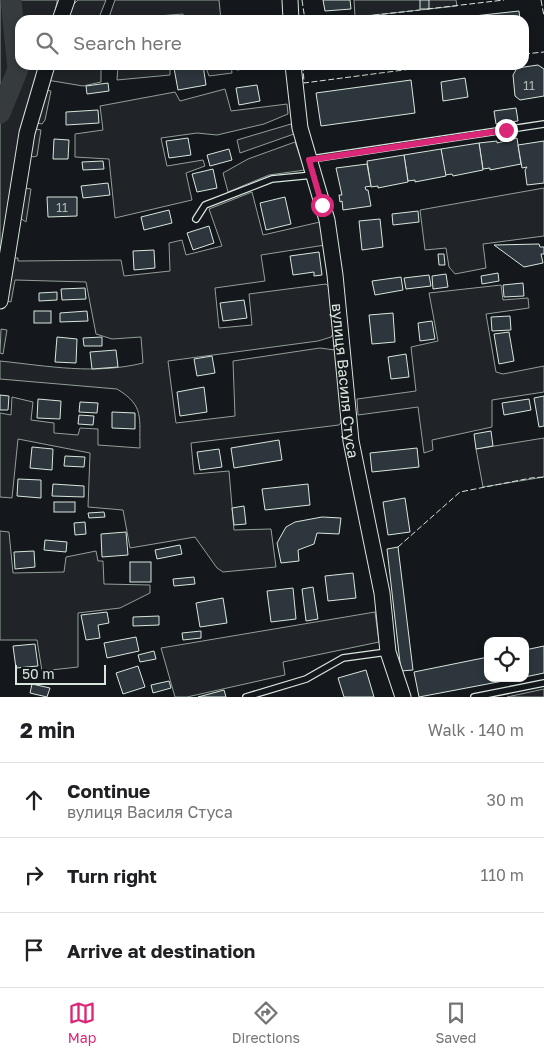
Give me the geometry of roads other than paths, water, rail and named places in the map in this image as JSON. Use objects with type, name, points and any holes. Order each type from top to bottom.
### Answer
[{"type":"street","points":[[62,15],[67,0]]},
{"type":"street","points":[[290,0],[291,15]]},
{"type":"street","points":[[0,301],[27,133],[46,70]]},
{"type":"street","name":"вулиця Василя Стуса","points":[[293,70],[297,114],[327,220],[335,275],[351,442],[382,593],[388,652],[403,697]]},
{"type":"lane","points":[[309,160],[544,124]]},
{"type":"lane","points":[[196,219],[205,205],[272,179],[313,175]]},
{"type":"lane","points":[[246,697],[306,679],[343,658],[388,652]]},
{"type":"lane","points":[[474,697],[544,683]]},
{"type":"waterway","points":[[11,0],[15,39]]},
{"type":"waterway","points":[[0,113],[18,70]]}]
